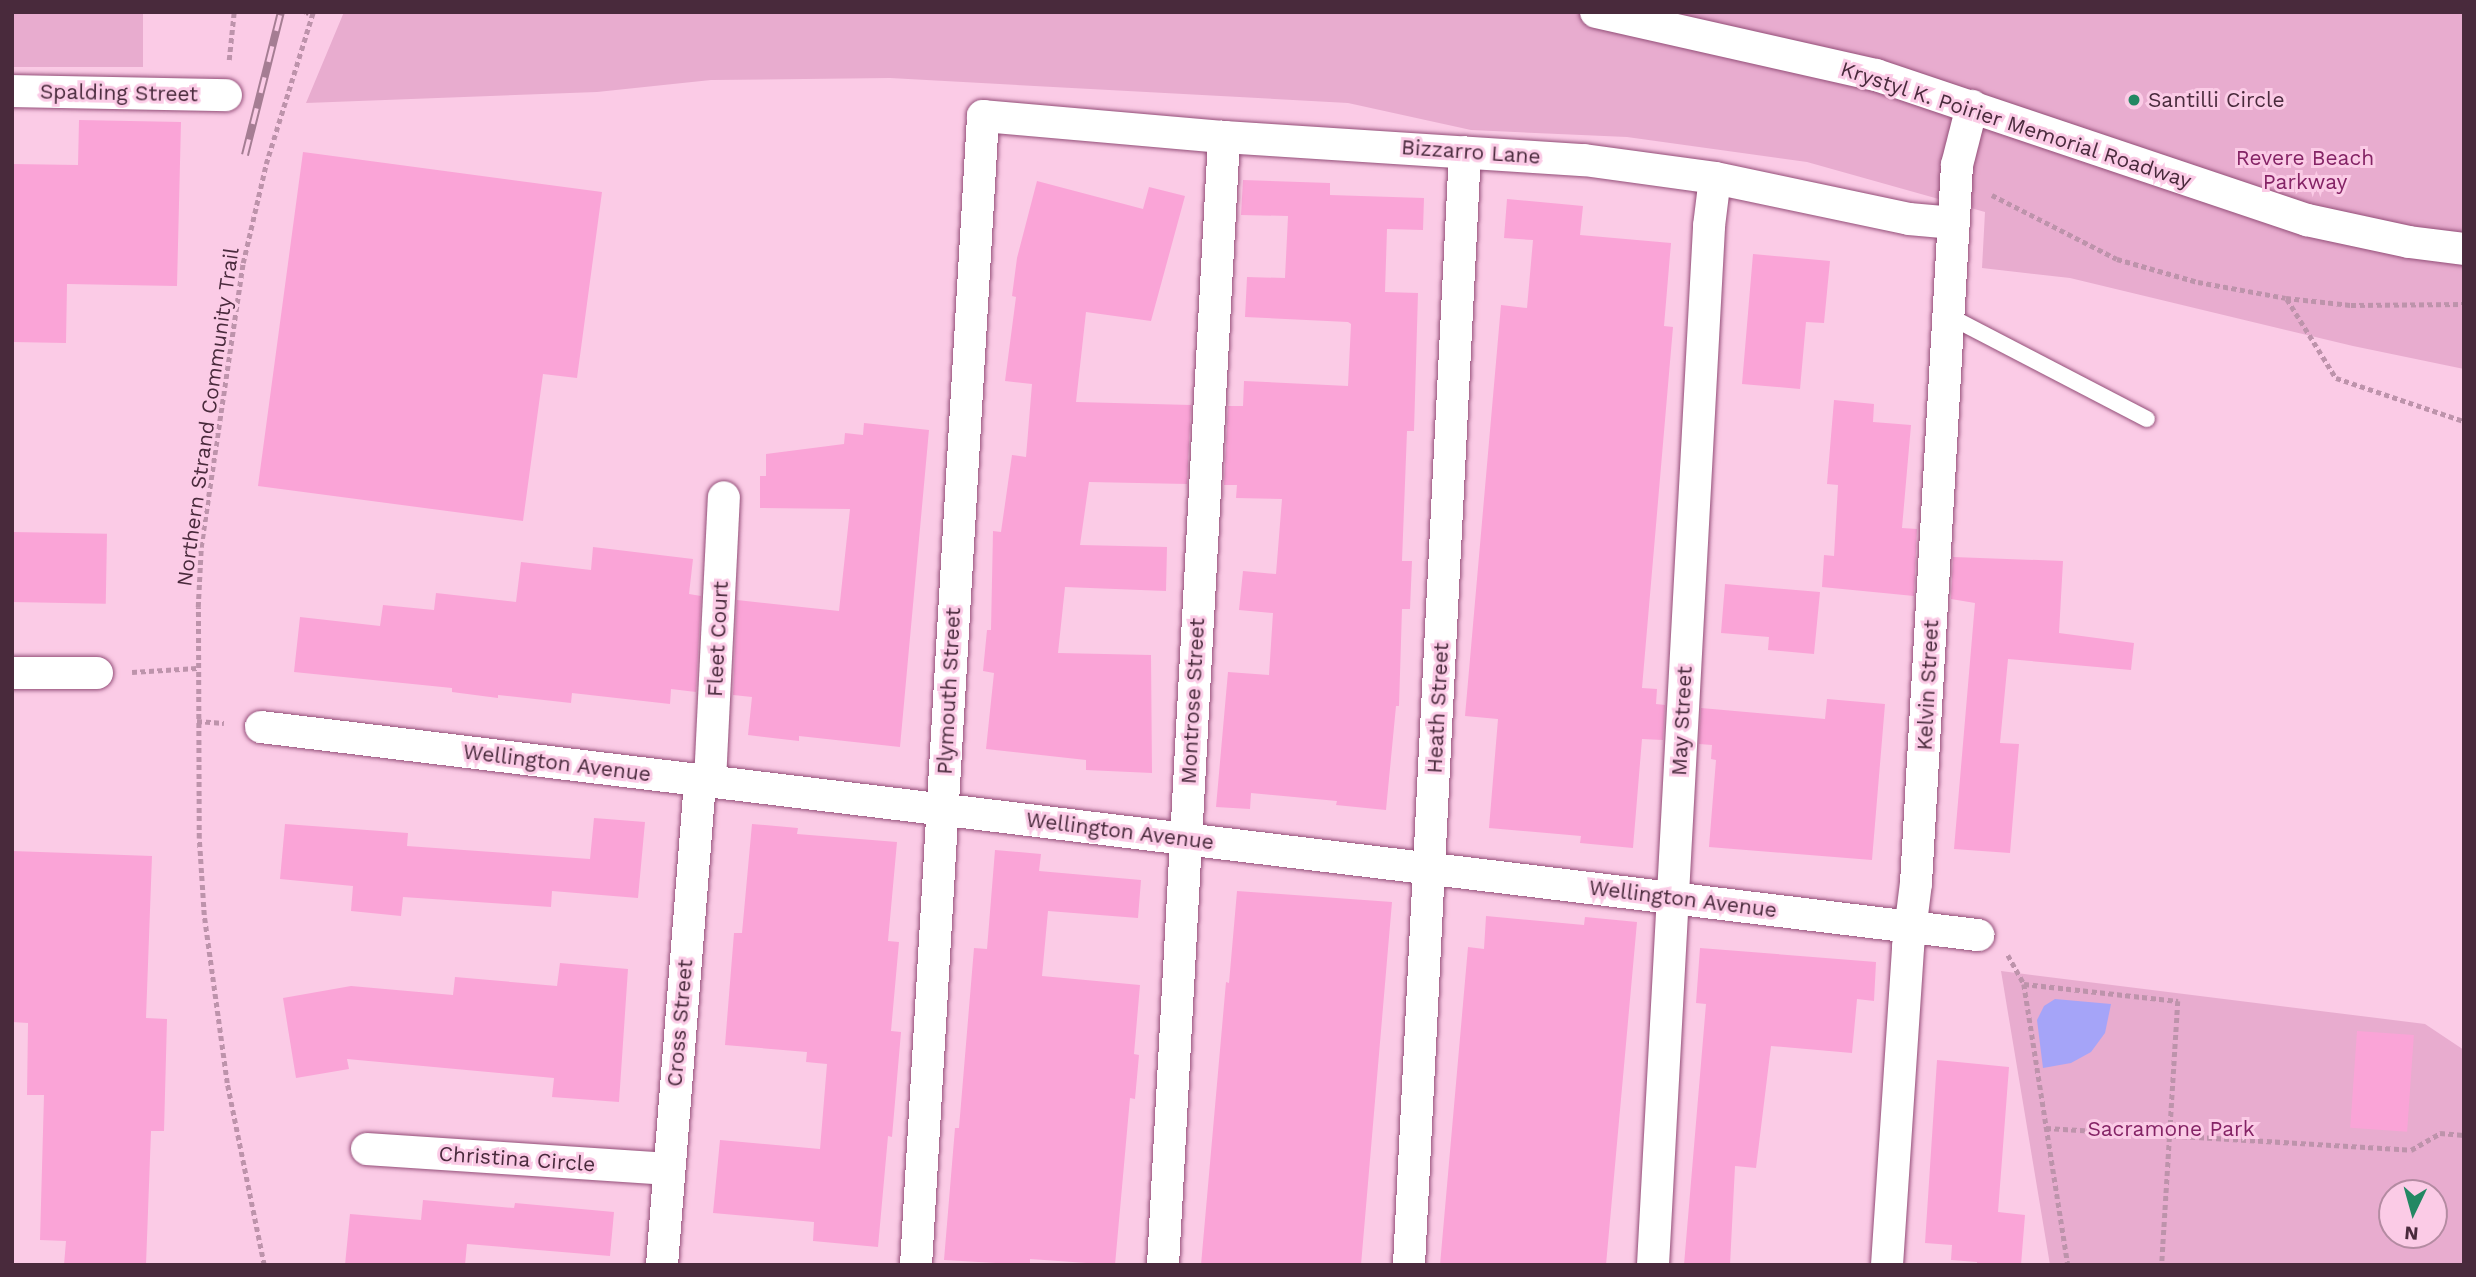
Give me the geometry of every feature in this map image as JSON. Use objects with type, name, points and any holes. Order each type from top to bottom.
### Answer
[{"type":"street","name":"Krystyl K. Poirier Memorial Roadway","points":[[1596,12],[1839,65],[1972,106],[2253,204],[2352,230],[2464,248]]},
{"type":"street","name":"Spalding Street","points":[[12,91],[226,95]]},
{"type":"street","name":"Kelvin Street","points":[[1887,1265],[1910,926],[1916,883],[1954,223],[1960,148],[1972,106]]},
{"type":"street","name":"Bizzarro Lane","points":[[983,116],[1224,137],[1584,160],[1716,178],[1909,219],[1954,223]]},
{"type":"street","name":"Plymouth Street","points":[[916,1265],[983,116]]},
{"type":"street","name":"Montrose Street","points":[[1163,1265],[1224,137]]},
{"type":"street","name":"Heath Street","points":[[1409,1265],[1465,152]]},
{"type":"street","name":"May Street","points":[[1653,1265],[1709,226],[1716,178]]},
{"type":"street","name":"Krystyl K. Poirier Memorial Roadway","points":[[2352,230],[2419,232],[2464,225]]},
{"type":"street","name":"Fleet Court","points":[[705,781],[724,497]]},
{"type":"street","points":[[12,673],[97,673]]},
{"type":"street","name":"Wellington Avenue","points":[[261,727],[1978,935]]},
{"type":"street","name":"Cross Street","points":[[662,1265],[668,1169],[705,781]]},
{"type":"street","name":"Christina Circle","points":[[367,1149],[668,1169]]},
{"type":"lane","points":[[1949,316],[2147,419]]},
{"type":"path","points":[[226,95],[234,12]]},
{"type":"path","name":"Northern Strand Community Trail","points":[[264,1265],[227,1083],[204,915],[199,838],[197,668],[201,547],[236,302],[267,164],[313,12]]},
{"type":"path","points":[[1989,194],[2101,252],[2137,266],[2198,282],[2286,298],[2351,305],[2464,304]]},
{"type":"path","points":[[2286,298],[2336,378],[2464,421]]},
{"type":"path","points":[[97,673],[197,668]]},
{"type":"path","points":[[2068,1265],[2024,984],[2178,1001],[2162,1265]]},
{"type":"path","points":[[2046,1128],[2411,1150],[2440,1133],[2464,1135]]},
{"type":"green space","points":[[12,12],[143,12],[143,67],[12,67]]},
{"type":"green space","name":"Revere Beach Parkway","points":[[344,12],[2464,12],[2464,369],[2353,346],[2070,278],[1982,268],[1985,212],[1807,162],[1627,137],[1471,130],[1348,103],[890,78],[711,80],[597,92],[306,103]]},
{"type":"green space","name":"Sacramone Park","points":[[2001,971],[2425,1024],[2464,1050],[2464,1265],[2050,1265]]},
{"type":"water","points":[[2055,999],[2111,1004],[2105,1033],[2091,1052],[2071,1063],[2043,1068],[2037,1020],[2044,1006]]},
{"type":"building","points":[[79,120],[181,122],[177,286],[67,284],[66,343],[12,342],[12,164],[78,165]]},
{"type":"building","points":[[303,152],[602,192],[577,378],[543,374],[523,521],[258,486]]},
{"type":"building","points":[[1243,180],[1330,183],[1330,195],[1424,198],[1423,230],[1387,229],[1385,292],[1418,293],[1414,431],[1407,431],[1402,561],[1412,561],[1410,609],[1402,609],[1399,706],[1396,706],[1386,810],[1336,805],[1337,801],[1251,793],[1250,809],[1216,807],[1228,672],[1269,675],[1273,613],[1239,610],[1243,571],[1276,574],[1282,499],[1236,498],[1237,485],[1224,485],[1228,406],[1243,406],[1244,381],[1348,386],[1351,324],[1245,317],[1247,277],[1285,278],[1288,216],[1241,215]]},
{"type":"building","points":[[1037,181],[1143,209],[1149,187],[1185,196],[1151,321],[1086,312],[1076,402],[1191,405],[1187,484],[1089,482],[1080,545],[1167,547],[1166,591],[1065,587],[1058,653],[1151,655],[1152,773],[1086,770],[1086,760],[986,749],[994,673],[983,671],[987,630],[991,630],[993,531],[1001,532],[1012,455],[1026,457],[1032,384],[1005,381],[1016,297],[1012,296],[1017,258]]},
{"type":"building","points":[[1507,199],[1583,206],[1580,235],[1671,243],[1664,326],[1673,327],[1642,688],[1657,689],[1656,704],[1665,705],[1663,740],[1642,739],[1633,848],[1580,843],[1581,836],[1489,828],[1498,719],[1465,716],[1501,305],[1527,308],[1533,240],[1504,238]]},
{"type":"building","points":[[1753,254],[1830,261],[1824,323],[1806,322],[1800,389],[1742,384]]},
{"type":"building","points":[[1834,400],[1874,404],[1873,422],[1911,425],[1902,528],[1917,529],[1914,596],[1822,587],[1824,555],[1834,556],[1838,485],[1827,484]]},
{"type":"building","points":[[864,423],[929,430],[900,747],[799,736],[799,741],[748,735],[752,697],[733,695],[737,600],[839,611],[850,509],[760,508],[760,476],[766,476],[766,454],[844,444],[845,433],[863,435]]},
{"type":"building","points":[[12,532],[107,534],[106,604],[12,602]]},
{"type":"building","points":[[593,547],[693,559],[689,594],[701,596],[696,692],[671,689],[670,704],[572,693],[571,703],[498,695],[498,698],[452,692],[452,688],[294,672],[300,617],[380,626],[383,605],[434,610],[436,593],[516,602],[521,562],[591,570]]},
{"type":"building","points":[[1953,557],[2063,561],[2059,633],[2134,643],[2131,670],[2008,659],[2000,743],[2019,744],[2010,853],[1954,849],[1975,603],[1951,599]]},
{"type":"building","points":[[1725,584],[1820,592],[1814,654],[1768,650],[1769,637],[1721,633]]},
{"type":"building","points":[[1827,699],[1885,704],[1872,860],[1709,847],[1716,760],[1711,759],[1712,745],[1699,744],[1701,708],[1825,719]]},
{"type":"building","points":[[594,818],[645,822],[638,898],[552,891],[551,907],[403,897],[401,916],[351,911],[353,886],[280,879],[285,824],[408,833],[407,846],[590,859]]},
{"type":"building","points":[[752,824],[798,828],[797,834],[897,842],[888,941],[899,942],[891,1031],[901,1032],[892,1137],[888,1136],[878,1247],[813,1241],[814,1222],[713,1213],[720,1140],[820,1149],[827,1064],[806,1062],[807,1052],[725,1045],[734,933],[742,933]]},
{"type":"building","points":[[995,850],[1041,854],[1039,871],[1141,880],[1138,918],[1048,911],[1042,976],[1140,985],[1134,1054],[1139,1055],[1135,1099],[1130,1098],[1115,1265],[1030,1259],[1030,1265],[944,1260],[955,1128],[959,1128],[974,948],[987,949]]},
{"type":"building","points":[[12,851],[152,856],[146,1018],[167,1019],[164,1131],[151,1131],[146,1265],[64,1265],[66,1241],[40,1240],[44,1095],[27,1095],[28,1023],[12,1022]]},
{"type":"building","points":[[1237,891],[1392,902],[1361,1265],[1201,1265],[1226,982],[1229,983]]},
{"type":"building","points":[[1486,916],[1584,925],[1585,917],[1637,922],[1606,1265],[1440,1265],[1468,947],[1484,949]]},
{"type":"building","points":[[1700,948],[1876,962],[1874,1001],[1857,999],[1852,1053],[1771,1046],[1756,1168],[1735,1166],[1730,1265],[1684,1265],[1706,1004],[1696,1003]]},
{"type":"building","points":[[560,963],[628,969],[619,1102],[552,1097],[554,1078],[347,1059],[349,1069],[296,1078],[283,998],[351,986],[453,995],[455,977],[557,986]]},
{"type":"building","points":[[2357,1031],[2414,1035],[2407,1132],[2350,1128]]},
{"type":"building","points":[[1937,1060],[2009,1067],[1998,1212],[2025,1215],[2021,1265],[1977,1265],[1977,1262],[1951,1260],[1952,1245],[1925,1243]]},
{"type":"building","points":[[423,1200],[514,1208],[515,1203],[614,1212],[610,1256],[467,1244],[465,1265],[345,1265],[350,1214],[421,1220]]},
{"type":"railway","points":[[245,155],[281,12]]},
{"type":"place","name":"Santilli Circle","points":[[2134,100]]}]
